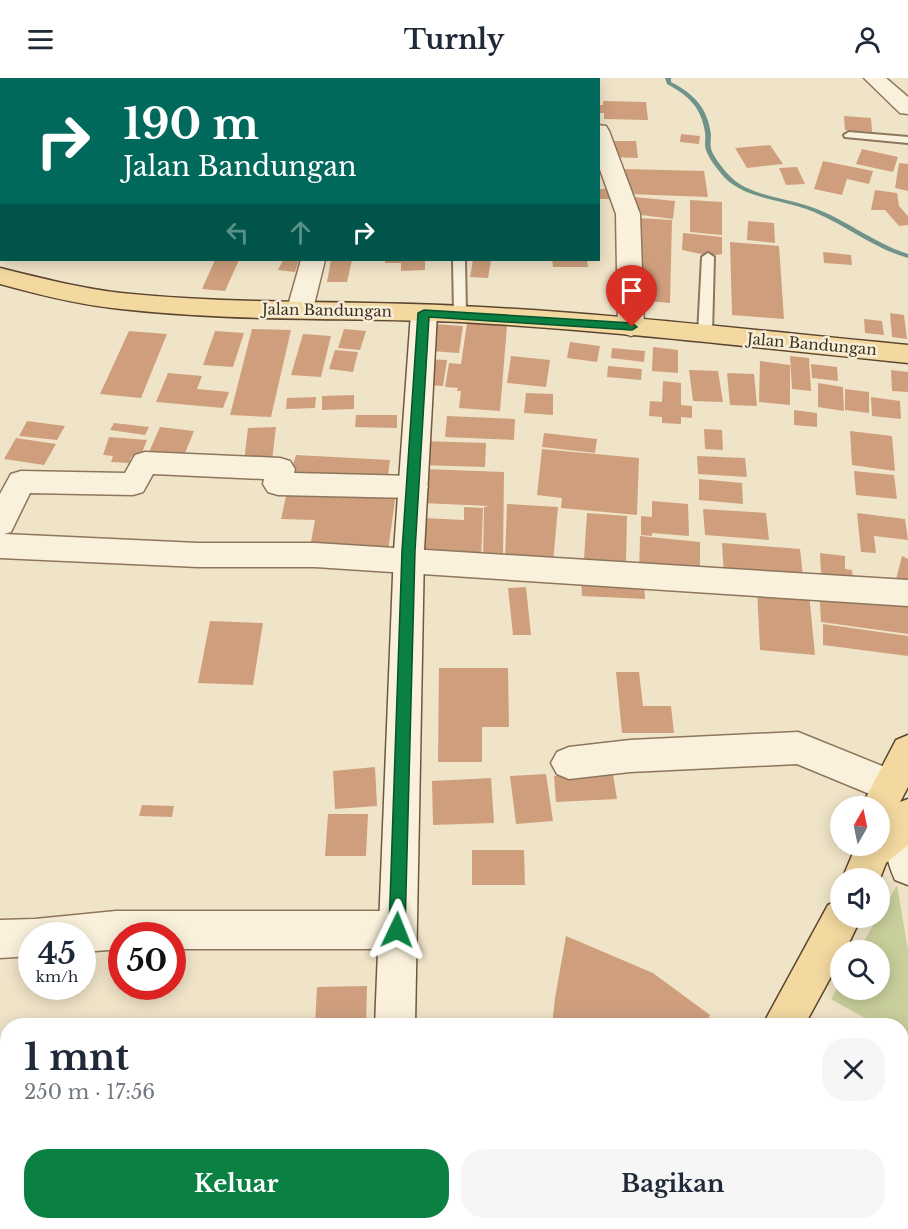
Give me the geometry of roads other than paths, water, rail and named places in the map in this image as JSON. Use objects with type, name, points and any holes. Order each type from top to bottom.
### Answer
[{"type":"main road","name":"Jalan Bandungan","points":[[0,276],[57,291],[119,301],[196,308],[460,314],[632,327],[908,354]]},
{"type":"main road","points":[[890,810],[908,752]]},
{"type":"main road","points":[[786,1018],[836,928]]},
{"type":"street","points":[[874,78],[903,99]]},
{"type":"street","points":[[600,137],[628,214],[632,327]]},
{"type":"street","points":[[300,309],[313,261]]},
{"type":"street","points":[[396,1018],[408,560],[424,313]]},
{"type":"street","points":[[413,487],[278,484],[279,469],[145,463],[134,484],[21,482],[1,544],[198,555],[315,555],[408,560],[908,593]]},
{"type":"street","points":[[569,763],[630,756],[798,748],[848,796]]},
{"type":"street","points":[[890,839],[908,867]]},
{"type":"street","points":[[96,932],[397,930]]},
{"type":"street","points":[[0,939],[18,938]]},
{"type":"lane","points":[[849,135],[908,140]]},
{"type":"lane","points":[[705,334],[708,257]]},
{"type":"lane","points":[[459,261],[460,314]]},
{"type":"waterway","points":[[668,78],[669,83],[683,90],[699,107],[707,128],[708,149],[722,171],[733,182],[752,192],[824,214],[883,247],[908,256]]}]
